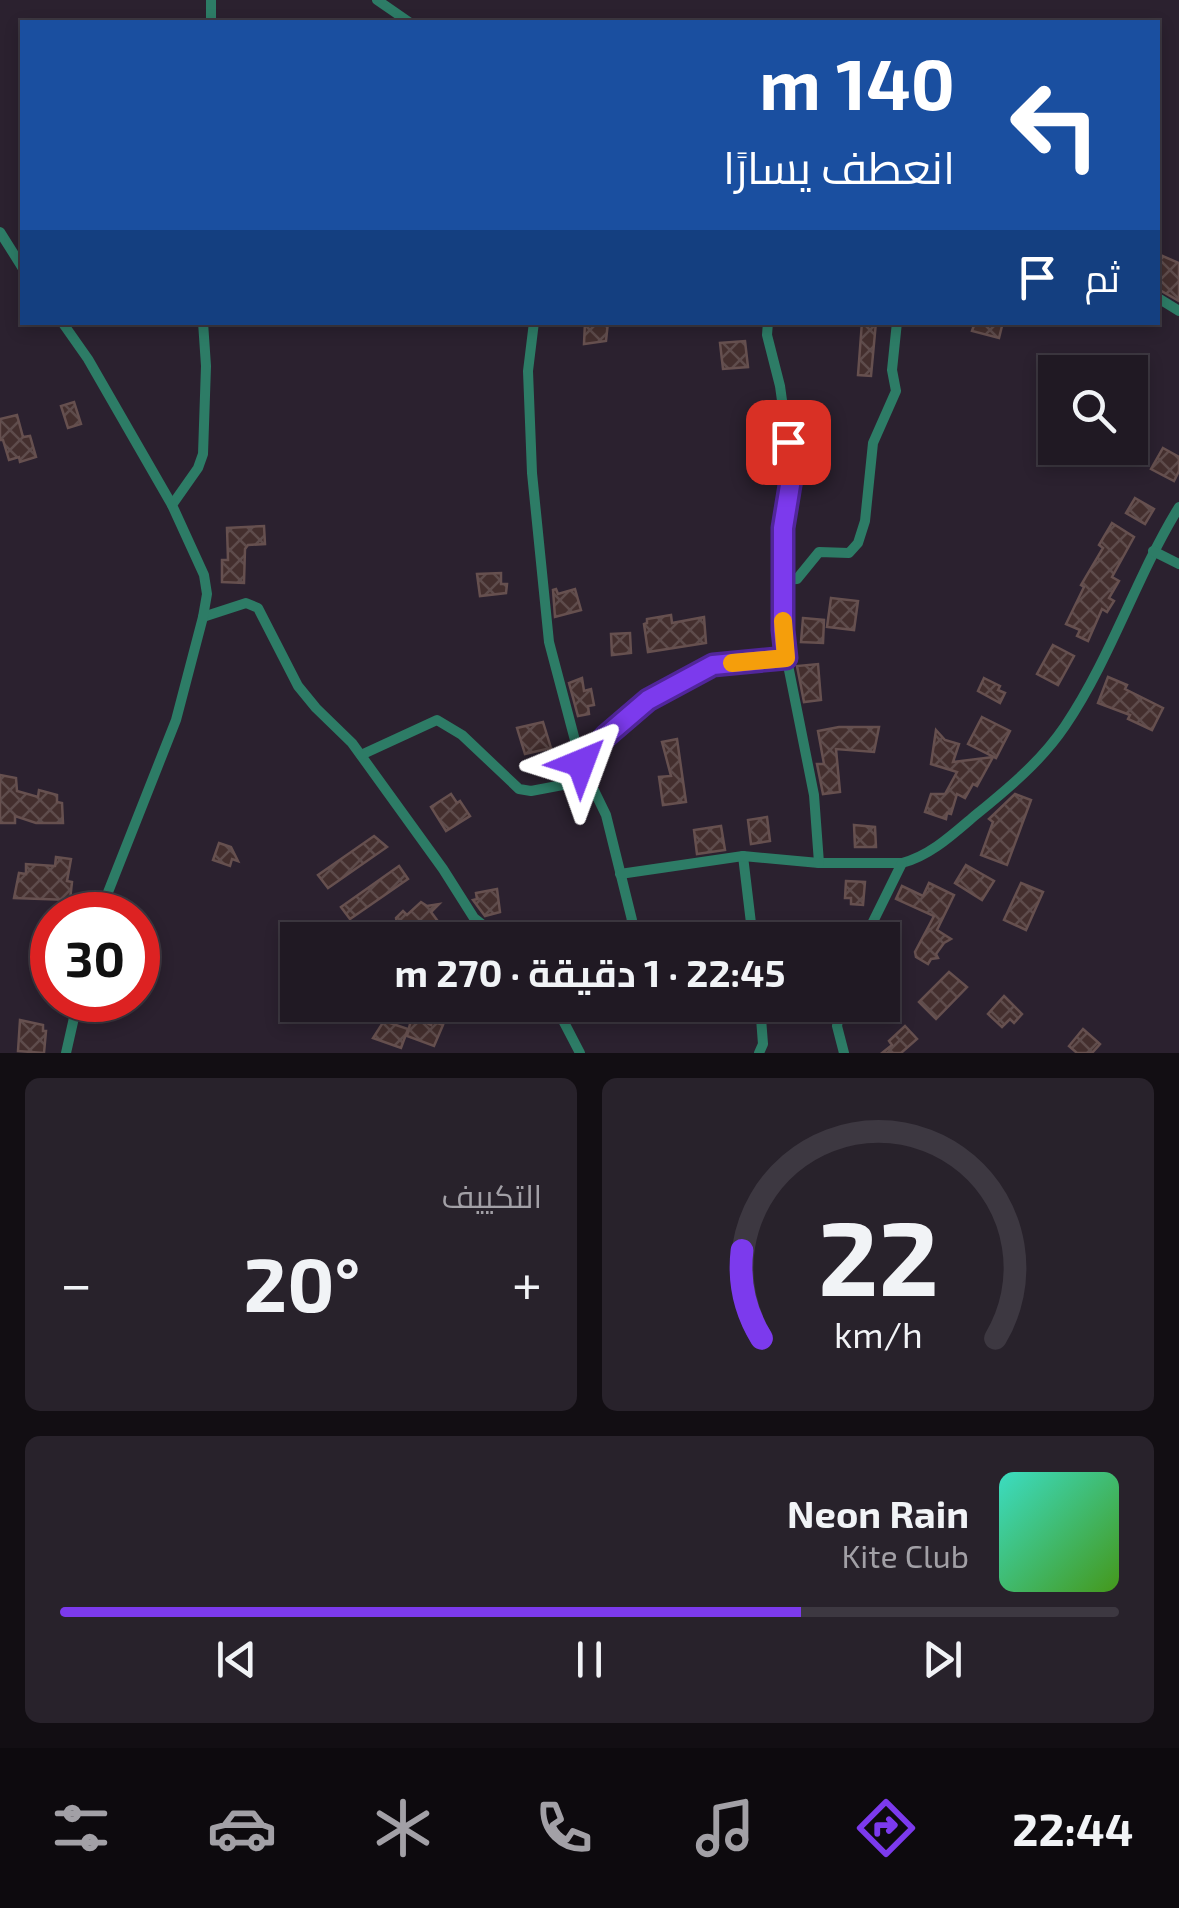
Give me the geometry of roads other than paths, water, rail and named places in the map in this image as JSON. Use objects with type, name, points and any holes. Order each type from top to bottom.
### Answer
[{"type":"street","points":[[377,0],[406,20]]},
{"type":"street","points":[[0,232],[20,264]]},
{"type":"street","points":[[64,325],[172,506],[204,575],[206,594],[176,720],[108,892]]},
{"type":"street","points":[[172,506],[198,468],[202,454],[206,366],[203,325]]},
{"type":"street","points":[[534,325],[528,371],[532,473],[549,642],[581,763],[602,805],[631,922]]},
{"type":"street","points":[[768,325],[792,473],[783,521],[786,658],[814,794],[819,862]]},
{"type":"street","points":[[784,580],[797,579],[819,552],[849,552],[862,534],[873,442],[896,391],[892,370],[897,325]]},
{"type":"street","points":[[620,874],[744,856],[902,864],[925,855],[1027,772],[1066,724],[1179,507]]},
{"type":"street","points":[[1153,551],[1179,564]]},
{"type":"street","points":[[203,617],[246,602],[258,608],[298,686],[361,755],[479,922]]},
{"type":"street","points":[[581,763],[648,700],[713,665],[786,658]]},
{"type":"street","points":[[361,755],[437,720],[462,734],[519,788],[531,791],[589,780]]},
{"type":"street","points":[[744,856],[750,922]]},
{"type":"street","points":[[873,922],[902,864]]},
{"type":"street","points":[[66,1053],[73,1022]]},
{"type":"street","points":[[562,1022],[576,1051]]},
{"type":"street","points":[[759,1053],[763,1044],[761,1022]]},
{"type":"street","points":[[838,1022],[844,1053]]}]
